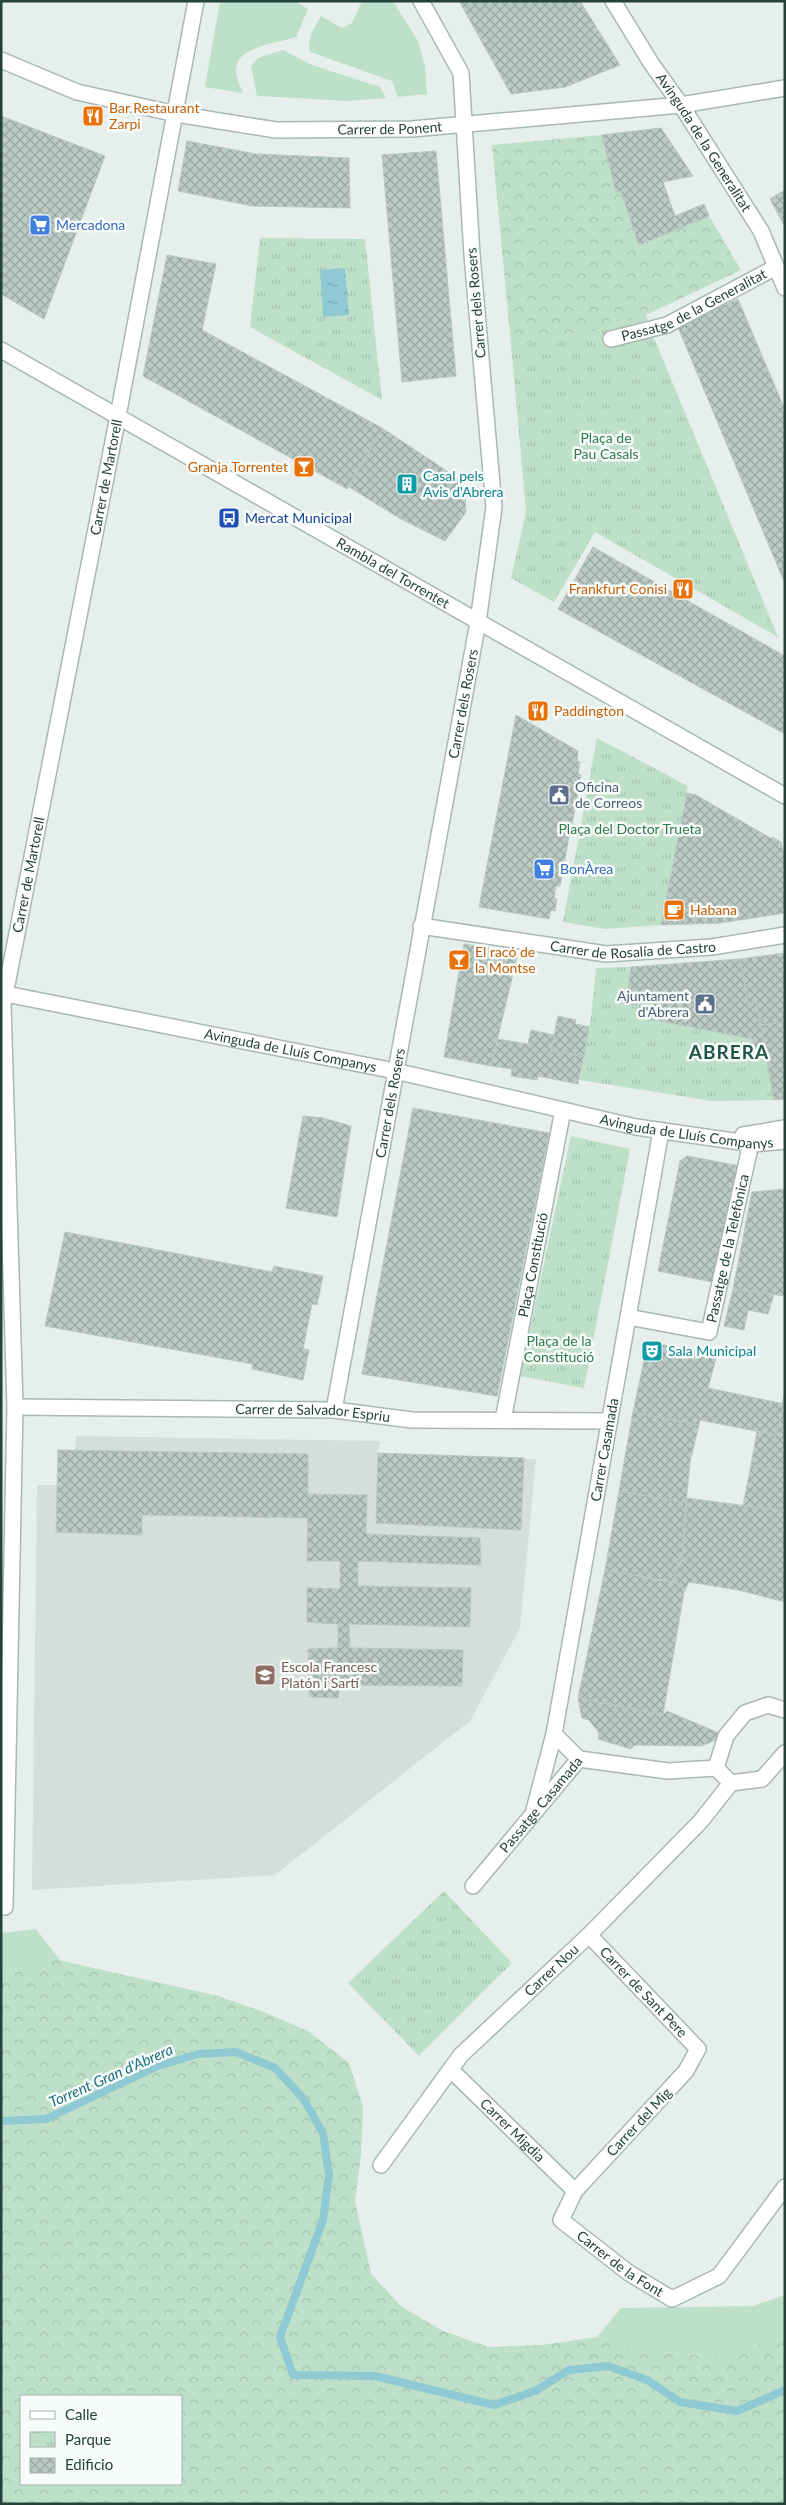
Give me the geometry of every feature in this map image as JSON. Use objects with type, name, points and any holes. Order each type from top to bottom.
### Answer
[{"type":"street","name":"Carrer de Martorell","points":[[1,1907],[5,1907],[15,1407],[3,994],[118,416],[196,1]]},
{"type":"street","name":"Carrer dels Rosers","points":[[334,1410],[478,622],[494,507],[472,256],[461,74],[422,1]]},
{"type":"street","name":"Avinguda de la Generalitat","points":[[613,1],[651,64],[681,105],[761,231],[785,288]]},
{"type":"street","name":"Carrer de Ponent","points":[[1,60],[77,92],[176,114],[276,130],[412,129],[464,125],[681,105],[785,88]]},
{"type":"street","name":"Passatge de la Generalitat","points":[[611,339],[667,325],[776,267]]},
{"type":"street","name":"Rambla del Torrentet","points":[[1,350],[785,796]]},
{"type":"street","name":"Carrer de Rosalía de Castro","points":[[421,926],[606,954],[712,947],[785,935]]},
{"type":"street","name":"Avinguda de Lluís Companys","points":[[3,994],[395,1071],[661,1131],[751,1143],[785,1142]]},
{"type":"street","name":"Plaça Constitució","points":[[503,1420],[563,1110]]},
{"type":"street","points":[[709,1137],[759,1134],[785,1128]]},
{"type":"street","name":"Carrer Casamada","points":[[533,1814],[554,1734],[661,1131]]},
{"type":"street","name":"Passatge de la Telefònica","points":[[628,1317],[709,1332],[751,1143]]},
{"type":"street","name":"Carrer de Salvador Espriu","points":[[15,1407],[334,1410],[412,1420],[609,1421]]},
{"type":"street","points":[[785,1710],[768,1705],[745,1713],[726,1736],[716,1768],[731,1783],[762,1779],[785,1753]]},
{"type":"street","points":[[554,1734],[579,1759]]},
{"type":"street","name":"Passatge Casamada","points":[[473,1886],[579,1759],[668,1771],[716,1768]]},
{"type":"street","name":"Carrer Nou","points":[[381,2165],[461,2055],[589,1935],[700,1822],[731,1783]]},
{"type":"street","name":"Carrer de Sant Pere","points":[[589,1935],[698,2048]]},
{"type":"street","name":"Carrer del Mig","points":[[575,2191],[686,2070],[698,2048]]},
{"type":"street","name":"Carrer Migdia","points":[[451,2070],[575,2191]]},
{"type":"street","name":"Carrer de la Font","points":[[575,2191],[561,2220],[629,2273],[672,2299],[719,2276],[785,2187]]},
{"type":"shaded area","name":"Escola Francesc Platón i Sartí","points":[[76,1436],[380,1441],[378,1453],[536,1459],[520,1628],[470,1721],[275,1875],[32,1890],[37,1485],[57,1485],[58,1450],[75,1450]]},
{"type":"green space","points":[[220,1],[295,1],[308,9],[296,37],[259,47],[242,56],[236,71],[243,93],[205,87]]},
{"type":"green space","points":[[362,1],[393,1],[418,41],[425,66],[427,94],[398,97],[392,81],[310,52],[310,37],[321,16],[342,28],[352,23]]},
{"type":"green space","points":[[283,50],[312,65],[380,87],[386,98],[347,101],[257,96],[251,66],[258,58]]},
{"type":"green space","points":[[602,135],[616,192],[621,191],[639,245],[709,216],[741,270],[646,315],[605,329],[511,345],[492,145]]},
{"type":"green space","points":[[260,238],[365,239],[382,400],[250,327]]},
{"type":"green space","name":"Plaça de Pau Casals","points":[[646,315],[778,637],[595,532],[554,602],[511,578],[526,512],[511,345],[605,329]]},
{"type":"green space","name":"Plaça del Doctor Trueta","points":[[597,738],[688,786],[661,925],[605,929],[563,922]]},
{"type":"green space","points":[[631,967],[626,1005],[653,1003],[654,1013],[660,1021],[752,1039],[755,1048],[766,1048],[774,1100],[712,1101],[580,1080],[591,1018],[596,968]]},
{"type":"green space","name":"Plaça de la Constitució","points":[[571,1136],[630,1149],[584,1388],[520,1376]]},
{"type":"green space","points":[[444,1891],[512,1963],[419,2056],[348,1983]]},
{"type":"green space","points":[[36,1929],[60,1960],[54,1959],[1,1972],[1,1933]]},
{"type":"green space","points":[[54,1959],[218,1996],[264,2012],[308,2031],[349,2063],[363,2107],[361,2154],[355,2201],[371,2274],[402,2307],[443,2331],[489,2347],[542,2345],[597,2337],[642,2350],[725,2358],[768,2341],[785,2338],[785,2504],[1,2504],[1,1972]]},
{"type":"green space","points":[[785,2295],[785,2338],[768,2341],[725,2358],[642,2350],[597,2337],[621,2308],[753,2306]]},
{"type":"water","points":[[345,268],[349,315],[323,317],[320,270]]},
{"type":"building","points":[[459,1],[580,1],[620,65],[565,87],[511,94]]},
{"type":"building","name":"Mercadona","points":[[1,116],[105,156],[44,319],[1,294]]},
{"type":"building","points":[[661,128],[693,176],[663,182],[675,216],[704,204],[709,216],[639,245],[621,191],[616,192],[602,135]]},
{"type":"building","points":[[187,141],[256,154],[349,158],[350,208],[252,206],[178,191]]},
{"type":"building","points":[[436,151],[456,376],[402,382],[382,155]]},
{"type":"building","points":[[785,190],[785,227],[770,199]]},
{"type":"building","points":[[167,255],[216,264],[202,330],[382,428],[347,489],[143,376]]},
{"type":"building","points":[[738,299],[785,410],[785,584],[677,325]]},
{"type":"building","name":"Casal pels Avis d'Abrera","points":[[382,428],[462,481],[465,492],[466,512],[445,541],[401,519],[349,487]]},
{"type":"building","points":[[593,547],[785,656],[785,734],[558,609]]},
{"type":"building","points":[[516,715],[578,751],[577,761],[580,762],[578,774],[581,775],[572,825],[568,824],[565,836],[569,837],[560,886],[556,886],[554,898],[557,899],[555,911],[551,910],[549,919],[479,907]]},
{"type":"building","points":[[687,793],[696,795],[772,839],[772,837],[781,842],[785,857],[785,913],[720,923],[661,925]]},
{"type":"building","points":[[464,944],[518,953],[491,1066],[444,1057]]},
{"type":"building","points":[[785,953],[785,1022],[761,1025],[756,1002],[748,1003],[740,959]]},
{"type":"building","name":"Ajuntament d'Abrera","points":[[740,959],[748,1003],[756,1002],[766,1048],[755,1048],[752,1039],[660,1021],[654,1013],[653,1003],[626,1005],[631,967]]},
{"type":"building","points":[[558,1016],[576,1020],[575,1024],[589,1027],[584,1056],[551,1051]]},
{"type":"building","points":[[785,1022],[785,1099],[774,1100],[761,1025]]},
{"type":"building","points":[[531,1030],[554,1035],[551,1051],[584,1056],[578,1084],[538,1076],[537,1080],[511,1076],[512,1069],[491,1066],[498,1039],[528,1044]]},
{"type":"building","points":[[413,1108],[549,1133],[497,1396],[362,1374]]},
{"type":"building","points":[[303,1116],[323,1118],[351,1126],[337,1217],[286,1208]]},
{"type":"building","points":[[687,1156],[740,1166],[712,1282],[658,1271],[680,1161]]},
{"type":"building","points":[[785,1189],[785,1296],[733,1289],[752,1192]]},
{"type":"building","points":[[65,1232],[272,1272],[274,1266],[323,1276],[317,1305],[312,1304],[303,1349],[309,1350],[303,1380],[252,1369],[253,1364],[45,1326]]},
{"type":"building","points":[[733,1289],[774,1294],[768,1314],[748,1310],[744,1330],[724,1326]]},
{"type":"building","points":[[648,1342],[717,1355],[708,1388],[784,1404],[776,1435],[700,1420],[699,1425],[633,1412]]},
{"type":"building","points":[[785,1393],[785,1437],[776,1435]]},
{"type":"building","points":[[633,1412],[699,1425],[690,1462],[686,1503],[619,1491]]},
{"type":"building","points":[[757,1431],[785,1437],[785,1472],[751,1465]]},
{"type":"building","points":[[58,1450],[308,1454],[308,1494],[367,1495],[366,1534],[480,1538],[481,1565],[358,1561],[358,1586],[471,1588],[470,1627],[349,1624],[350,1648],[463,1650],[462,1686],[340,1685],[338,1698],[309,1697],[308,1649],[338,1648],[338,1624],[307,1622],[307,1588],[340,1589],[340,1561],[307,1561],[308,1518],[142,1515],[142,1535],[56,1532]]},
{"type":"building","points":[[378,1453],[524,1458],[521,1530],[376,1523]]},
{"type":"building","points":[[751,1465],[785,1472],[785,1511],[743,1506]]},
{"type":"building","points":[[619,1491],[686,1503],[682,1561],[678,1559],[674,1582],[605,1570]]},
{"type":"building","points":[[687,1498],[785,1511],[785,1602],[738,1590],[689,1582],[684,1592],[680,1584],[674,1582],[678,1559],[682,1561]]},
{"type":"building","points":[[605,1570],[680,1584],[684,1592],[663,1715],[578,1698]]},
{"type":"building","points":[[578,1698],[663,1715],[667,1711],[726,1736],[701,1746],[635,1745],[631,1749],[598,1739],[599,1733],[589,1720],[582,1718]]},
{"type":"waterway","name":"Torrent Gran d'Abrera","points":[[1,2121],[46,2119],[158,2066],[198,2054],[236,2052],[275,2068],[303,2098],[323,2133],[329,2175],[323,2220],[280,2337],[293,2375],[375,2376],[494,2405],[535,2391],[569,2370],[608,2366],[647,2380],[680,2402],[737,2411],[785,2390]]},
{"type":"place","name":"Bar Restaurant Zarpi","points":[[93,116]]},
{"type":"place","name":"Mercadona","points":[[40,225]]},
{"type":"place","name":"Granja Torrentet","points":[[304,467]]},
{"type":"place","name":"Casal pels Avis d'Abrera","points":[[407,484]]},
{"type":"place","name":"Mercat Municipal","points":[[229,518]]},
{"type":"place","name":"Frankfurt Conisi","points":[[683,589]]},
{"type":"place","name":"Paddington","points":[[538,711]]},
{"type":"place","name":"Oficina de Correos","points":[[559,795]]},
{"type":"place","name":"BonÀrea","points":[[544,869]]},
{"type":"place","name":"Habana","points":[[674,910]]},
{"type":"place","name":"El racó de la Montse","points":[[459,960]]},
{"type":"place","name":"Ajuntament d'Abrera","points":[[705,1004]]},
{"type":"place","name":"Sala Municipal","points":[[652,1351]]},
{"type":"place","name":"Escola Francesc Platón i Sartí","points":[[265,1675]]},
{"type":"district","name":"ABRERA","points":[[729,1052]]}]
